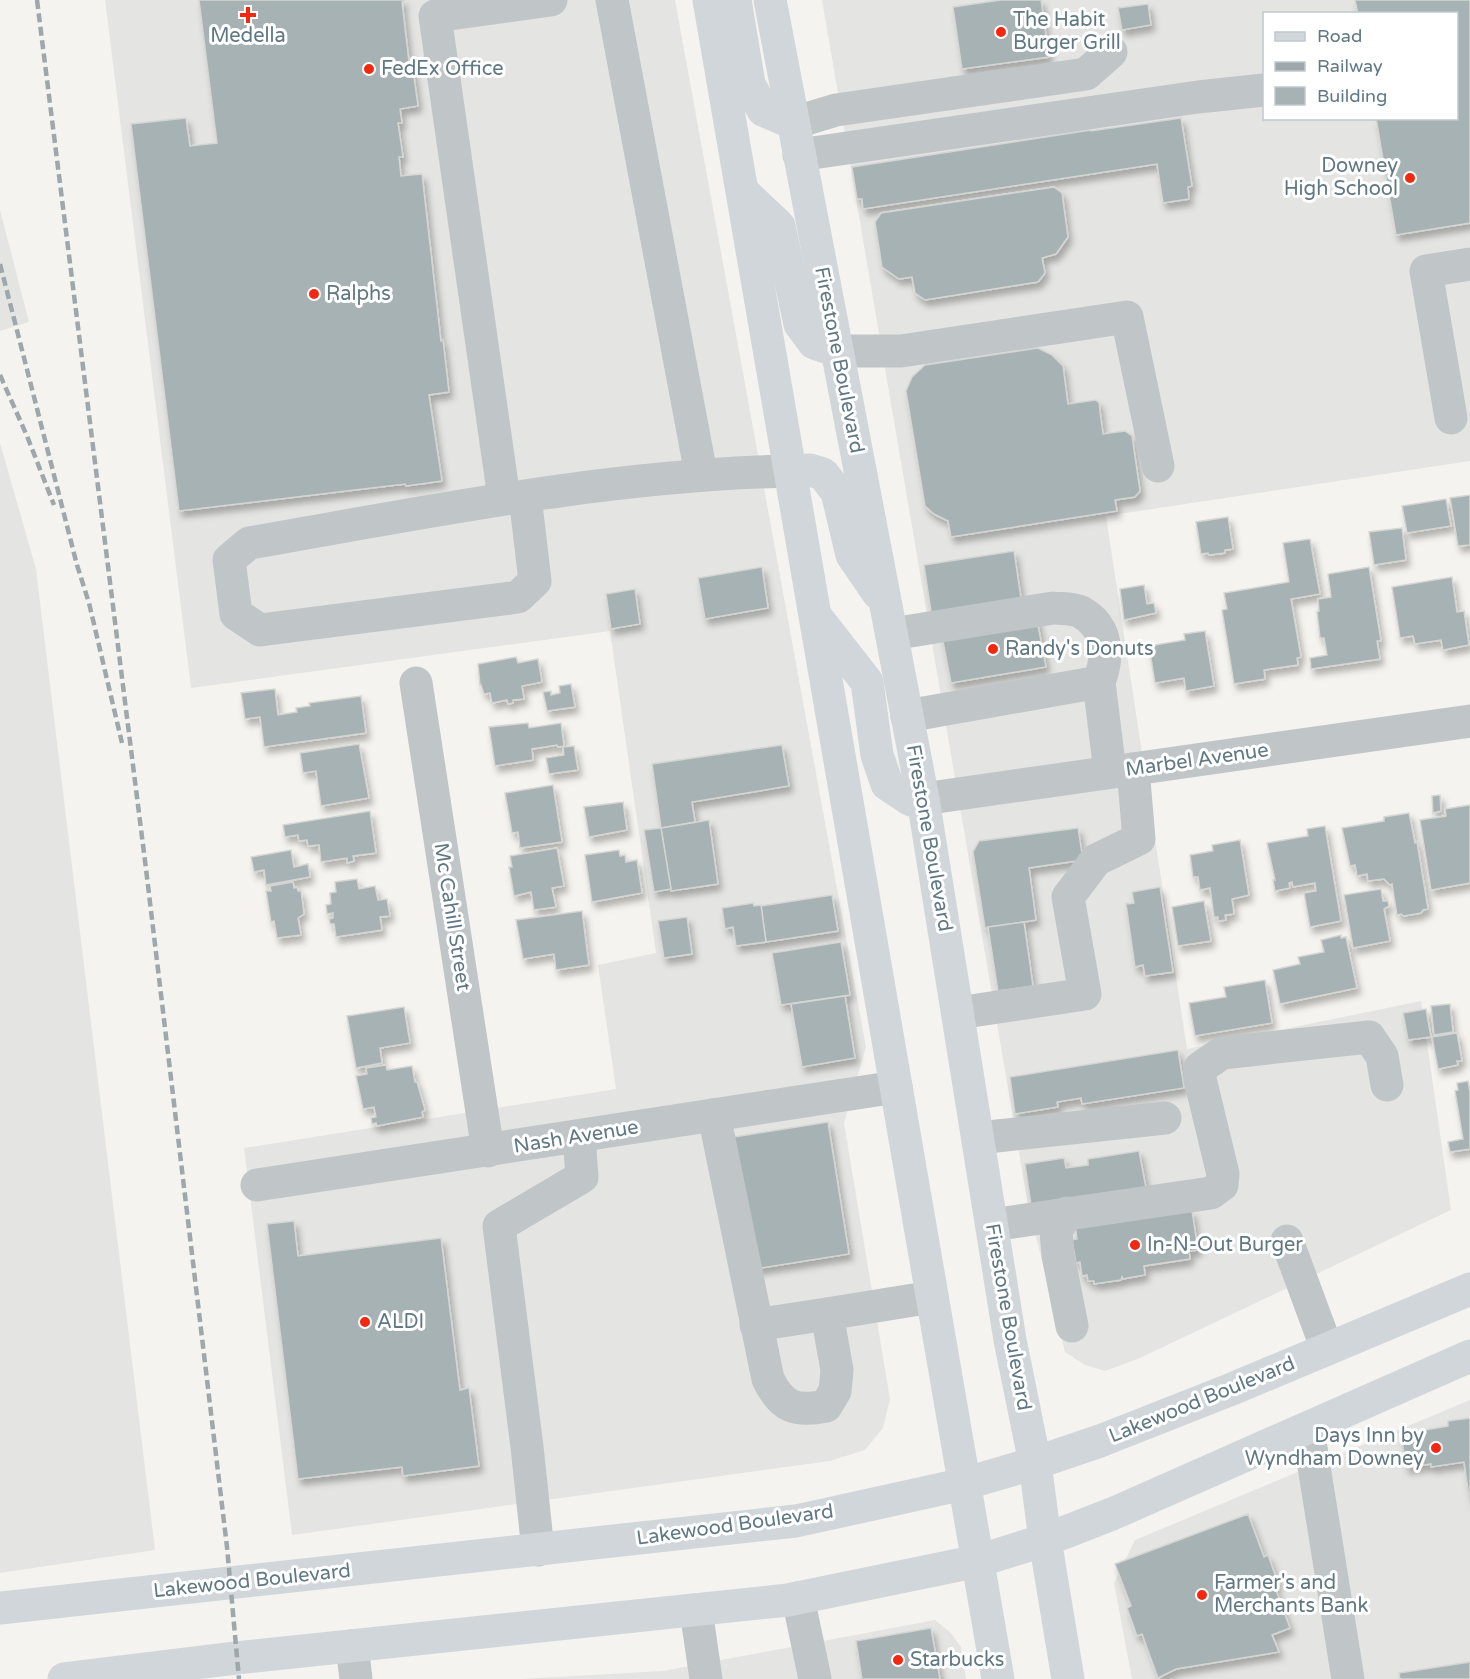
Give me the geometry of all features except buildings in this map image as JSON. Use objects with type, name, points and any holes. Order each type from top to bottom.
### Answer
[{"type":"main road","points":[[709,0],[998,1679]]},
{"type":"main road","points":[[735,0],[749,84],[763,110],[793,123]]},
{"type":"main road","name":"Firestone Boulevard","points":[[770,0],[923,799],[1010,1340],[1035,1463],[1068,1679]]},
{"type":"main road","points":[[742,191],[779,226],[800,324],[814,343],[837,351]]},
{"type":"main road","points":[[790,471],[810,470],[823,474],[837,492],[852,555],[889,619]]},
{"type":"main road","points":[[816,616],[867,682],[877,755],[886,784],[911,800],[923,799]]},
{"type":"main road","name":"Lakewood Boulevard","points":[[0,1608],[796,1521],[964,1484],[1100,1441],[1327,1350],[1470,1289]]},
{"type":"main road","points":[[64,1679],[798,1598],[978,1561],[1045,1540],[1112,1514],[1470,1356]]},
{"type":"street","points":[[551,0],[434,8],[514,497],[535,581],[518,597],[260,630],[236,615],[229,560],[249,543],[514,497],[701,474],[790,471]]},
{"type":"street","points":[[612,0],[701,474]]},
{"type":"street","points":[[793,123],[836,110],[1086,74],[1111,52]]},
{"type":"street","points":[[799,155],[1186,99],[1263,90]]},
{"type":"street","points":[[1451,418],[1426,271],[1470,264]]},
{"type":"street","points":[[837,351],[901,351],[1127,316],[1158,466]]},
{"type":"street","points":[[889,619],[1053,608],[1080,611],[1095,623],[1103,635],[1106,653],[1099,682],[1139,839],[1096,860],[1068,897],[1085,994],[958,1013]]},
{"type":"street","name":"Mc Cahill Street","points":[[416,682],[488,1151]]},
{"type":"street","points":[[908,716],[1099,682]]},
{"type":"street","name":"Marbel Avenue","points":[[923,799],[1470,721]]},
{"type":"street","points":[[992,1225],[1211,1192],[1222,1185],[1223,1173],[1200,1079],[1200,1068],[1222,1053],[1369,1037],[1382,1056],[1387,1085]]},
{"type":"street","name":"Nash Avenue","points":[[257,1185],[896,1087]]},
{"type":"street","points":[[714,1115],[768,1379],[774,1392],[795,1408],[808,1410],[825,1406],[835,1391],[837,1370],[827,1314]]},
{"type":"street","points":[[978,1138],[1166,1118]]},
{"type":"street","points":[[538,1550],[499,1226],[582,1177],[579,1136]]},
{"type":"street","points":[[1067,1213],[1056,1231],[1058,1255],[1072,1326]]},
{"type":"street","points":[[1287,1241],[1327,1350]]},
{"type":"street","points":[[756,1325],[932,1297]]},
{"type":"street","points":[[1308,1429],[1348,1679]]},
{"type":"street","points":[[798,1598],[815,1679]]},
{"type":"street","points":[[696,1610],[706,1679]]},
{"type":"street","points":[[352,1646],[356,1679]]},
{"type":"shaded area","points":[[105,0],[675,0],[866,1047],[844,1123],[890,1399],[883,1428],[865,1450],[830,1461],[292,1535],[244,1148],[616,1089],[598,965],[656,953],[610,631],[191,688]]},
{"type":"shaded area","points":[[822,0],[1470,0],[1470,461],[1106,516],[1187,1049],[1421,1001],[1451,1210],[1140,1358],[1105,1371],[1085,1365],[1065,1352],[1028,1205]]},
{"type":"shaded area","points":[[0,210],[29,322],[0,331]]},
{"type":"shaded area","points":[[0,443],[36,569],[155,1550],[0,1573]]},
{"type":"shaded area","points":[[1470,1400],[1470,1679],[1132,1679],[1114,1583],[1135,1540]]},
{"type":"shaded area","points":[[935,1620],[951,1633],[961,1647],[966,1679],[520,1679],[663,1671]]},
{"type":"railway","points":[[37,0],[146,869],[227,1547],[239,1679]]},
{"type":"railway","points":[[0,264],[77,565],[89,603],[122,743]]},
{"type":"railway","points":[[0,375],[54,505]]},
{"type":"place","name":"Medella","points":[[248,15]]},
{"type":"place","name":"The Habit Burger Grill","points":[[1001,32]]},
{"type":"place","name":"FedEx Office","points":[[369,69]]},
{"type":"place","name":"Downey High School","points":[[1410,178]]},
{"type":"place","name":"Ralphs","points":[[314,294]]},
{"type":"place","name":"Randy's Donuts","points":[[993,649]]},
{"type":"place","name":"In-N-Out Burger","points":[[1135,1245]]},
{"type":"place","name":"ALDI","points":[[365,1322]]},
{"type":"place","name":"Days Inn by Wyndham Downey","points":[[1436,1448]]},
{"type":"place","name":"Farmer's and Merchants Bank","points":[[1202,1595]]},
{"type":"place","name":"Starbucks","points":[[898,1660]]}]
